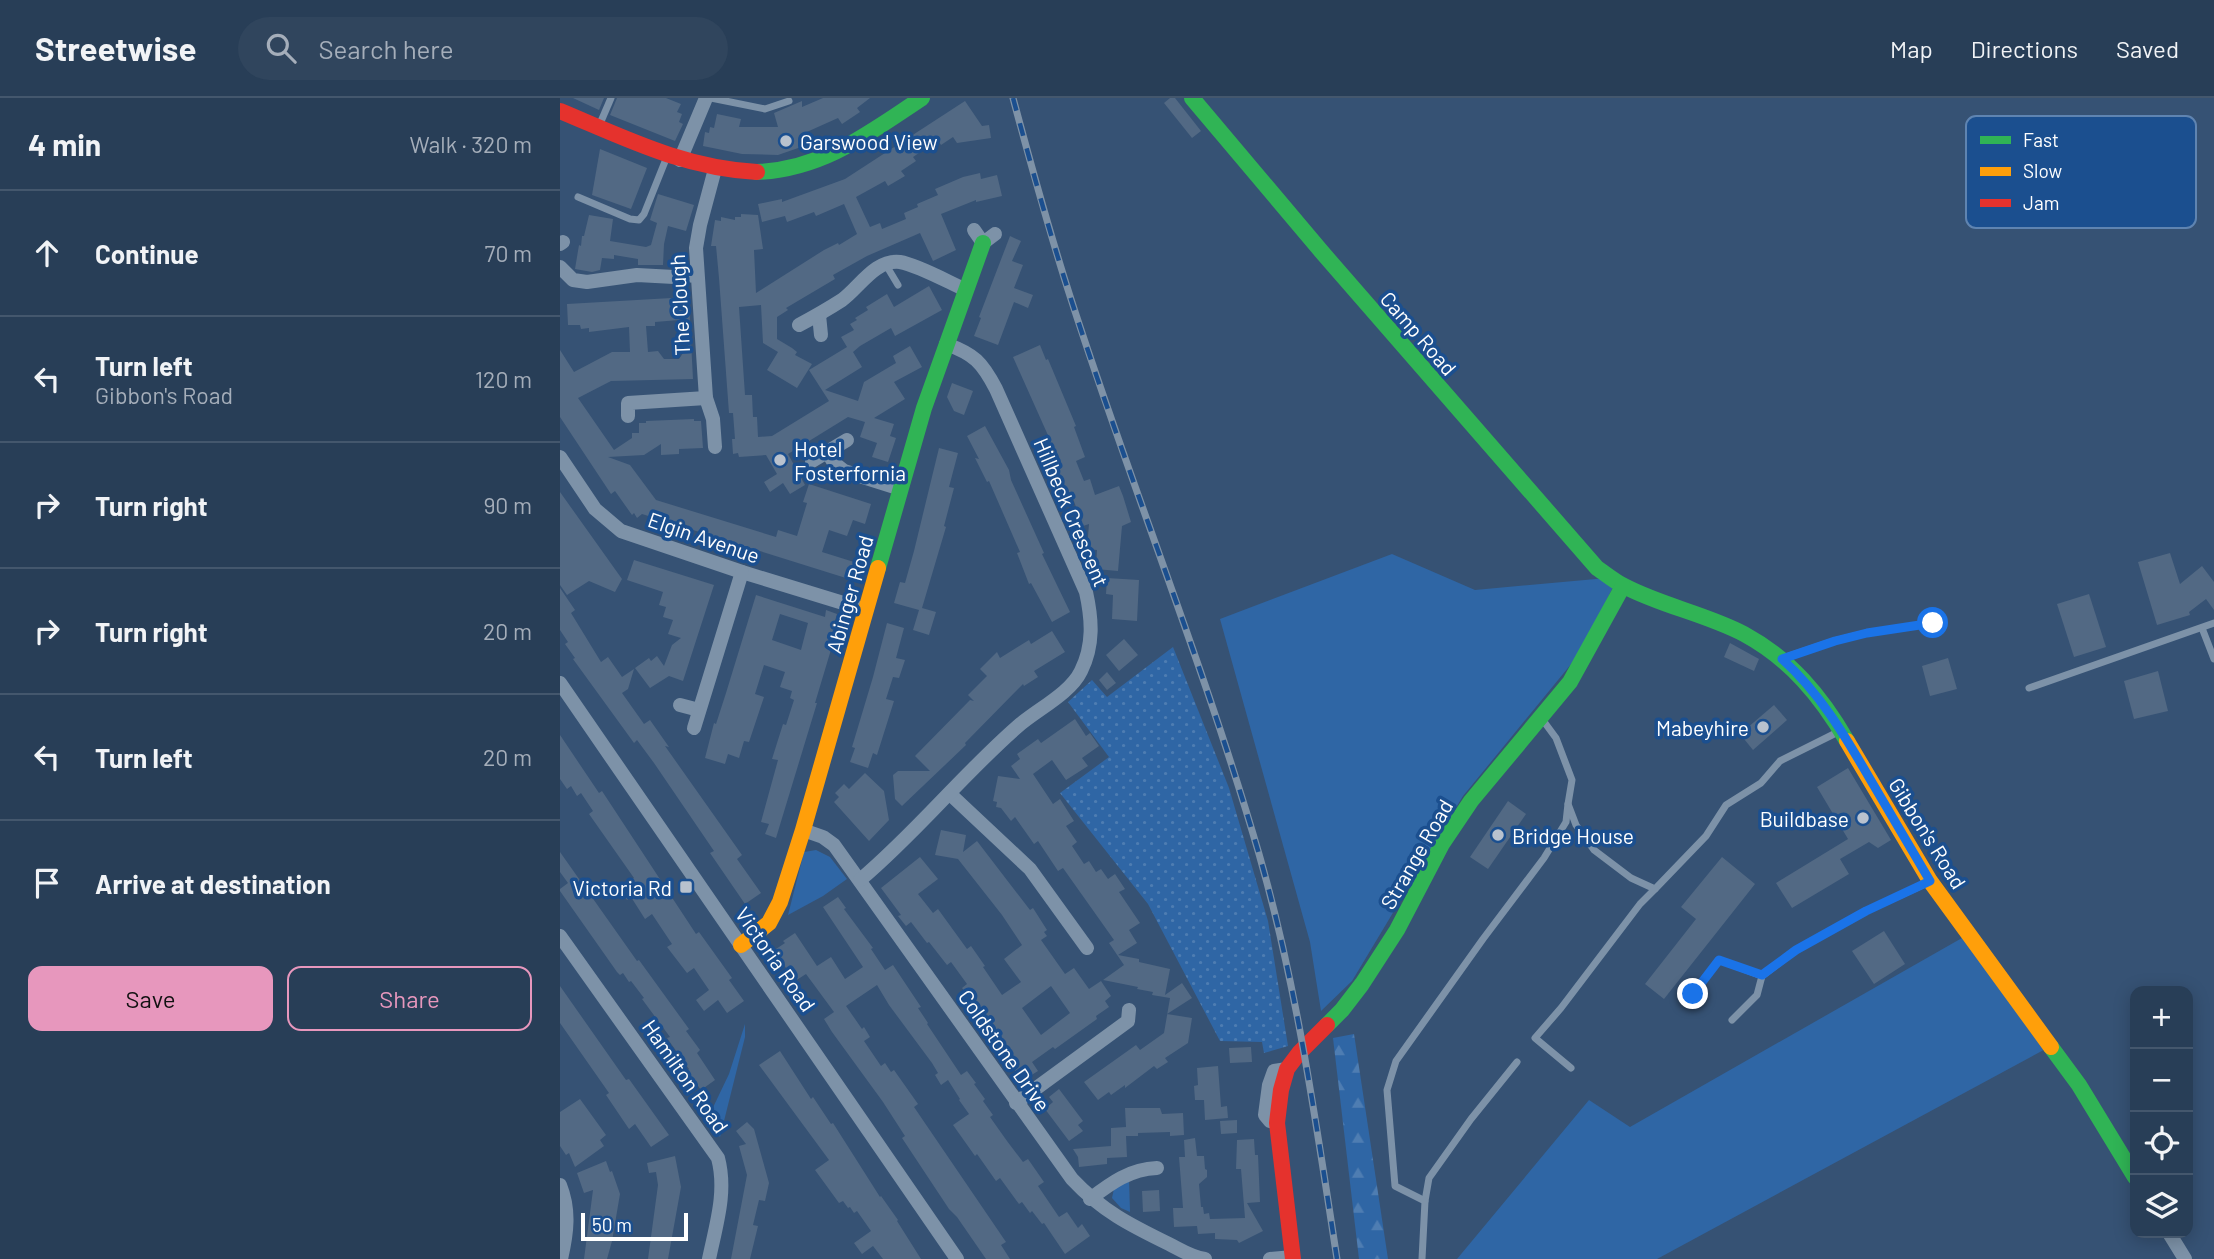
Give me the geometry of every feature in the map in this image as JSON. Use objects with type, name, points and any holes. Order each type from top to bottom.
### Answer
[{"type":"street","points":[[674,157],[709,98]]},
{"type":"street","points":[[560,111],[674,157],[715,169],[767,173],[808,164],[847,146],[922,98]]},
{"type":"street","name":"Camp Road","points":[[1192,98],[1586,558],[1623,586]]},
{"type":"street","name":"The Clough","points":[[715,169],[696,248],[706,398],[713,419],[715,447]]},
{"type":"street","name":"Abinger Road","points":[[741,946],[773,918],[803,830],[924,408],[984,235]]},
{"type":"street","points":[[799,325],[844,299],[872,272],[885,264],[906,264],[966,290]]},
{"type":"street","points":[[560,267],[573,280],[587,282],[637,275],[696,275]]},
{"type":"street","points":[[819,315],[821,335]]},
{"type":"street","name":"Hillbeck Crescent","points":[[860,880],[1018,726],[1061,693],[1080,673],[1091,635],[1091,614],[1086,592],[996,389],[984,366],[966,351],[946,344]]},
{"type":"street","points":[[624,408],[706,398]]},
{"type":"street","points":[[812,461],[847,440]]},
{"type":"street","points":[[828,453],[834,463],[844,471],[901,489]]},
{"type":"street","name":"Elgin Avenue","points":[[560,457],[595,509],[621,531],[741,572],[866,610]]},
{"type":"street","points":[[694,728],[741,572]]},
{"type":"street","name":"Gibbon's Road","points":[[1623,586],[1741,634],[1782,659],[1799,674],[1841,730],[1930,881],[2079,1085],[2134,1175]]},
{"type":"street","name":"Strange Road","points":[[1293,1258],[1277,1123],[1287,1069],[1299,1053],[1342,1010],[1362,984],[1397,930],[1442,844],[1472,801],[1570,682],[1623,586]]},
{"type":"street","name":"Victoria Road","points":[[560,683],[957,1259]]},
{"type":"street","points":[[680,705],[699,710]]},
{"type":"street","points":[[950,794],[1030,869],[1072,940],[1087,948]]},
{"type":"street","name":"Coldstone Drive","points":[[803,830],[823,837],[834,845],[1072,1180],[1090,1199],[1132,1227],[1197,1258]]},
{"type":"street","name":"Hamilton Road","points":[[560,936],[718,1158],[723,1176],[721,1201],[709,1259]]},
{"type":"street","points":[[1016,1103],[1131,1018]]},
{"type":"street","points":[[1090,1199],[1114,1181],[1149,1165]]},
{"type":"street","points":[[560,1185],[566,1201],[567,1229],[561,1259]]},
{"type":"street","points":[[2172,1238],[2185,1259]]},
{"type":"street","points":[[1270,1259],[1293,1258]]},
{"type":"lane","points":[[599,127],[611,98]]},
{"type":"lane","points":[[709,98],[765,109],[789,101]]},
{"type":"lane","points":[[579,197],[630,219],[639,220],[674,157]]},
{"type":"lane","points":[[885,264],[898,285]]},
{"type":"lane","points":[[1782,659],[1867,633],[1933,623]]},
{"type":"lane","points":[[2029,688],[2214,623]]},
{"type":"lane","points":[[2202,628],[2214,659]]},
{"type":"lane","points":[[1425,1201],[1395,1186],[1387,1090],[1396,1061],[1544,858],[1566,822],[1573,780],[1556,738],[1541,718]]},
{"type":"lane","points":[[1571,1068],[1535,1038],[1640,904],[1706,836],[1726,805],[1761,783],[1780,761],[1841,730]]},
{"type":"lane","points":[[1567,804],[1576,825],[1594,850],[1631,878],[1655,889]]},
{"type":"lane","points":[[1732,1020],[1757,995],[1762,975],[1796,950],[1854,917],[1930,881]]},
{"type":"lane","points":[[1693,994],[1719,960],[1762,975]]},
{"type":"lane","points":[[1423,1259],[1425,1201],[1429,1178],[1471,1119],[1517,1062]]},
{"type":"green space","points":[[1392,554],[1475,590],[1618,577],[1581,652],[1463,796],[1352,981],[1321,1011],[1310,942],[1220,619]]},
{"type":"green space","points":[[1173,647],[1229,788],[1268,921],[1288,1046],[1264,1053],[1262,1042],[1220,1041],[1148,904],[1060,793],[1109,757],[1068,702],[1092,680],[1107,697]]},
{"type":"green space","points":[[816,850],[830,857],[847,879],[788,915],[804,852]]},
{"type":"green space","points":[[1969,934],[2051,1046],[1657,1259],[1457,1259],[1589,1100],[1630,1127]]},
{"type":"green space","points":[[745,1024],[745,1037],[720,1137],[707,1120],[729,1074]]},
{"type":"green space","points":[[1354,1034],[1388,1259],[1359,1259],[1333,1038]]},
{"type":"green space","points":[[1129,1178],[1130,1212],[1121,1208],[1112,1198],[1115,1184]]},
{"type":"building","points":[[573,98],[604,98],[599,110]]},
{"type":"building","points":[[617,98],[666,98],[681,104],[677,112],[682,114],[679,122],[683,124],[675,141],[610,115]]},
{"type":"building","points":[[823,98],[870,98],[857,108],[860,112],[842,124],[838,118],[800,135],[804,146],[778,155],[742,154],[703,146],[705,132],[709,133],[710,127],[714,128],[717,114],[741,119],[739,127],[778,127],[774,113],[802,101],[802,107]]},
{"type":"building","points":[[1175,98],[1201,131],[1192,138],[1164,103]]},
{"type":"building","points":[[965,101],[982,126],[989,125],[991,138],[957,143],[953,137],[941,145],[938,140],[913,157],[916,161],[901,171],[905,176],[888,186],[885,181],[856,197],[870,227],[880,223],[882,229],[906,219],[904,213],[938,195],[935,189],[980,173],[981,179],[997,175],[1002,196],[976,200],[941,214],[956,250],[933,261],[920,233],[867,256],[833,275],[835,279],[786,308],[788,310],[777,317],[777,339],[797,352],[795,355],[812,364],[797,388],[767,370],[778,352],[763,343],[761,305],[739,307],[745,395],[752,395],[753,417],[757,417],[758,437],[772,436],[829,401],[809,370],[847,347],[841,337],[854,330],[850,324],[868,310],[866,307],[887,294],[894,307],[929,286],[942,310],[895,336],[891,328],[860,346],[853,352],[862,367],[825,390],[858,401],[864,382],[896,363],[893,356],[910,346],[922,367],[894,382],[905,399],[874,418],[894,424],[890,436],[896,438],[888,462],[872,457],[877,443],[860,437],[865,422],[848,417],[788,454],[805,485],[790,494],[783,483],[770,492],[764,482],[777,474],[766,455],[739,457],[738,453],[733,454],[733,413],[729,413],[716,246],[711,246],[715,220],[721,221],[721,217],[735,220],[735,217],[741,217],[741,214],[758,215],[763,249],[754,250],[756,293],[824,250],[857,234],[844,204],[816,216],[814,212],[787,222],[785,216],[762,222],[758,204],[782,199],[782,202],[845,179]]},
{"type":"building","points":[[600,149],[647,168],[631,209],[592,195]]},
{"type":"building","points":[[658,194],[694,205],[686,231],[668,226],[663,265],[638,265],[638,259],[614,255],[614,259],[602,258],[600,270],[592,272],[575,269],[579,245],[581,246],[589,215],[613,219],[610,241],[646,247],[651,245],[657,223],[650,220]]},
{"type":"building","points":[[1010,236],[1021,241],[1012,261],[1023,265],[1014,288],[1033,295],[1028,308],[1014,302],[998,345],[974,336]]},
{"type":"building","points":[[689,297],[690,323],[679,323],[679,320],[655,322],[655,326],[646,326],[648,352],[658,351],[664,359],[679,359],[691,341],[693,379],[611,381],[578,398],[614,450],[632,438],[632,433],[639,433],[639,423],[694,419],[701,421],[703,448],[679,449],[679,454],[661,455],[661,444],[644,455],[608,457],[630,465],[656,500],[776,537],[778,530],[797,536],[807,503],[803,502],[809,484],[871,504],[865,524],[853,520],[847,536],[829,530],[822,552],[854,562],[849,579],[642,514],[637,518],[615,491],[611,494],[560,417],[560,350],[574,372],[612,352],[630,352],[629,327],[589,332],[589,328],[581,329],[580,325],[568,325],[567,304]]},
{"type":"building","points":[[1040,345],[1076,426],[1074,427],[1085,457],[1076,461],[1084,481],[1090,479],[1095,495],[1119,486],[1123,496],[1131,522],[1122,526],[1118,571],[1096,569],[1097,550],[1087,549],[1089,524],[1083,526],[1072,496],[1067,498],[1048,443],[1051,442],[1013,357]]},
{"type":"building","points":[[952,383],[973,391],[964,415],[954,411],[947,397]]},
{"type":"building","points":[[985,426],[1009,470],[1044,553],[1042,554],[1070,612],[1052,622],[1031,583],[1029,584],[1017,553],[1020,552],[967,436]]},
{"type":"building","points":[[939,448],[958,453],[949,487],[954,488],[944,526],[946,527],[922,608],[936,612],[929,635],[913,630],[919,610],[894,603],[900,582],[905,583]]},
{"type":"building","points":[[560,492],[622,579],[615,592],[589,581],[567,595],[560,585]]},
{"type":"building","points":[[2170,553],[2180,584],[2202,566],[2214,582],[2214,610],[2206,599],[2189,612],[2190,615],[2157,625],[2138,562]]},
{"type":"building","points":[[634,560],[714,585],[683,681],[669,676],[650,688],[635,668],[657,656],[664,666],[672,645],[681,638],[668,634],[673,620],[663,617],[666,607],[659,605],[663,592],[627,580]]},
{"type":"building","points":[[1107,578],[1139,580],[1137,621],[1112,619],[1113,595],[1106,594]]},
{"type":"building","points":[[560,588],[575,610],[571,613],[601,662],[608,657],[622,677],[634,669],[628,689],[622,693],[644,724],[650,720],[669,747],[665,746],[742,855],[737,859],[761,893],[745,904],[710,853],[714,851],[654,763],[637,740],[634,743],[573,659],[575,658],[565,644],[568,642],[560,630]]},
{"type":"building","points":[[2089,594],[2106,647],[2074,657],[2057,604]]},
{"type":"building","points":[[756,595],[825,617],[826,610],[837,614],[836,633],[817,703],[776,838],[765,834],[769,824],[761,822],[778,760],[772,759],[794,700],[790,698],[792,691],[780,687],[785,672],[764,665],[755,694],[764,697],[749,742],[744,741],[739,758],[728,754],[725,764],[705,758]],"holes":[[[780,614],[808,623],[801,650],[772,640]]]},
{"type":"building","points":[[887,623],[904,628],[896,658],[905,660],[899,678],[893,677],[886,699],[894,701],[877,755],[873,753],[868,768],[850,762]]},
{"type":"building","points":[[1052,631],[1065,652],[1034,671],[1038,677],[1024,686],[1023,684],[966,745],[902,806],[895,799],[893,775],[898,771],[930,771],[915,756],[970,700],[974,701],[968,695],[987,676],[980,669],[997,652],[1000,658],[1029,640],[1031,644]]},
{"type":"building","points":[[1124,639],[1138,655],[1119,671],[1106,655]]},
{"type":"building","points":[[1730,643],[1759,659],[1754,671],[1724,657]]},
{"type":"building","points":[[1948,658],[1957,689],[1930,696],[1922,666]]},
{"type":"building","points":[[2158,671],[2168,711],[2134,719],[2124,681]]},
{"type":"building","points":[[1107,672],[1116,683],[1107,690],[1099,680]]},
{"type":"building","name":"Mabeyhire","points":[[1774,705],[1787,720],[1753,750],[1740,734]]},
{"type":"building","points":[[1075,719],[1086,736],[1090,733],[1099,746],[1082,758],[1088,766],[1066,780],[1052,760],[1033,774],[1053,804],[1060,799],[1074,821],[1066,826],[1077,842],[1072,846],[1084,864],[1089,861],[1096,872],[1101,869],[1108,879],[1115,874],[1125,889],[1119,892],[1140,923],[1129,930],[1137,943],[1118,955],[1170,969],[1165,995],[1182,983],[1192,998],[1167,1014],[1170,998],[1152,995],[1153,992],[1137,989],[1138,987],[1103,980],[1124,965],[1109,943],[1114,940],[1063,868],[1058,871],[1038,841],[1034,844],[1015,817],[1011,821],[1001,808],[996,807],[997,802],[993,801],[998,776],[1020,779],[1011,766],[1020,759],[1017,754],[1038,739],[1041,743]]},
{"type":"building","points":[[560,735],[599,793],[602,791],[696,934],[699,932],[732,978],[729,980],[744,1001],[727,1013],[718,1000],[704,1011],[696,1000],[709,990],[694,968],[687,973],[667,947],[672,944],[652,914],[645,919],[631,897],[627,900],[619,888],[634,878],[589,814],[593,811],[581,793],[577,796],[571,786],[567,789],[560,779]]},
{"type":"building","points":[[1848,768],[1891,840],[1878,848],[1869,842],[1840,859],[1849,874],[1792,908],[1776,883],[1848,839],[1817,787]]},
{"type":"building","points":[[865,773],[884,791],[889,820],[869,841],[834,802],[839,797],[835,793],[844,784],[849,789]]},
{"type":"building","name":"Bridge House","points":[[1508,801],[1526,814],[1488,869],[1470,857]]},
{"type":"building","points":[[941,830],[966,835],[963,852],[977,841],[1030,910],[1033,908],[1047,930],[1044,932],[1047,936],[1041,940],[1065,974],[1074,968],[1089,989],[1101,981],[1111,996],[1105,1001],[1109,1007],[1096,1016],[1097,1019],[1032,1062],[1038,1071],[1022,1081],[1010,1064],[1014,1061],[969,1003],[972,1001],[962,988],[967,984],[951,962],[947,965],[911,922],[906,926],[881,888],[920,857],[938,879],[918,894],[933,913],[938,909],[967,949],[971,946],[1002,995],[1021,982],[1004,959],[1022,945],[958,859],[935,855]],"holes":[[[1051,986],[1070,1013],[1041,1035],[1022,1008]]]},
{"type":"building","points":[[560,852],[689,1029],[686,1031],[700,1050],[697,1053],[715,1080],[701,1090],[667,1038],[670,1037],[642,999],[644,998],[623,973],[620,975],[617,972],[560,891],[568,883],[560,872]]},
{"type":"building","points":[[1722,857],[1755,884],[1664,999],[1645,984],[1696,919],[1681,907]]},
{"type":"building","points":[[838,897],[885,970],[893,965],[921,1007],[918,1008],[927,1024],[961,1075],[967,1071],[976,1083],[974,1084],[985,1099],[983,1101],[993,1115],[990,1117],[1023,1162],[1028,1159],[1044,1182],[1038,1186],[1059,1217],[1067,1212],[1078,1228],[1082,1224],[1090,1236],[1065,1254],[1044,1223],[1042,1224],[1032,1211],[1030,1213],[1022,1202],[1019,1204],[1000,1178],[996,1181],[953,1125],[969,1114],[948,1080],[941,1085],[932,1063],[877,985],[846,1006],[870,1037],[864,1041],[881,1066],[885,1063],[891,1072],[894,1070],[918,1104],[914,1107],[1006,1242],[1001,1245],[1010,1259],[986,1259],[949,1209],[902,1138],[905,1136],[883,1102],[824,1019],[834,1012],[806,974],[795,981],[777,955],[779,954],[776,949],[795,933],[817,966],[831,957],[845,979],[863,967],[823,907]]},
{"type":"building","points":[[1884,931],[1905,964],[1874,984],[1852,951]]},
{"type":"building","points":[[560,986],[626,1080],[629,1079],[669,1135],[651,1147],[635,1124],[629,1129],[606,1095],[609,1093],[560,1023]]},
{"type":"building","points":[[1167,1014],[1192,1018],[1188,1043],[1165,1058],[1168,1062],[1157,1069],[1154,1066],[1125,1088],[1125,1085],[1098,1100],[1084,1082],[1136,1045],[1140,1050],[1164,1033]]},
{"type":"building","points":[[1251,1047],[1252,1062],[1230,1063],[1229,1048]]},
{"type":"building","points":[[780,1051],[811,1099],[813,1097],[831,1124],[833,1123],[921,1259],[883,1259],[873,1246],[862,1254],[854,1243],[871,1231],[857,1211],[854,1213],[843,1201],[839,1203],[815,1170],[829,1160],[759,1065]]},
{"type":"building","points":[[1218,1066],[1221,1107],[1227,1106],[1228,1118],[1205,1120],[1204,1100],[1195,1100],[1197,1068]]},
{"type":"building","points":[[1059,1089],[1083,1121],[1078,1125],[1083,1131],[1069,1141],[1045,1109],[1053,1102],[1049,1097]]},
{"type":"building","points":[[580,1099],[606,1135],[600,1140],[604,1146],[575,1167],[569,1153],[566,1155],[560,1146],[560,1112]]},
{"type":"building","points":[[1125,1108],[1160,1108],[1162,1114],[1183,1113],[1184,1135],[1170,1136],[1170,1132],[1126,1136],[1127,1157],[1107,1158],[1107,1164],[1079,1167],[1078,1157],[1073,1149],[1111,1146],[1111,1128],[1126,1127]]},
{"type":"building","points":[[1237,1120],[1237,1133],[1221,1134],[1220,1121]]},
{"type":"building","points":[[747,1122],[754,1129],[769,1183],[765,1201],[759,1200],[753,1225],[758,1226],[750,1259],[731,1259],[747,1175],[739,1146],[746,1144],[736,1131]]},
{"type":"building","points":[[1195,1138],[1197,1156],[1204,1156],[1207,1170],[1207,1177],[1199,1184],[1201,1207],[1204,1214],[1209,1213],[1210,1219],[1245,1218],[1241,1169],[1236,1169],[1237,1140],[1254,1139],[1255,1155],[1258,1155],[1260,1202],[1247,1203],[1263,1231],[1239,1243],[1237,1240],[1215,1239],[1215,1233],[1198,1234],[1197,1226],[1174,1227],[1173,1208],[1183,1208],[1179,1157],[1185,1157],[1184,1140]]},
{"type":"building","points":[[675,1156],[681,1187],[668,1259],[648,1259],[658,1185],[656,1172],[649,1173],[647,1163]]},
{"type":"building","points":[[606,1161],[620,1194],[612,1241],[607,1259],[584,1259],[593,1190],[584,1193],[577,1173]]},
{"type":"building","points":[[1159,1190],[1160,1211],[1143,1212],[1142,1191]]},
{"type":"railway","points":[[1013,98],[1070,296],[1215,713],[1259,854],[1295,1004],[1337,1259]]},
{"type":"traffic: fast","points":[[757,172],[804,164],[825,156],[864,136],[922,98]]},
{"type":"traffic: fast","points":[[1192,98],[1321,251],[1597,568],[1639,593],[1729,627],[1761,644],[1803,680],[1847,741]]},
{"type":"traffic: fast","points":[[878,568],[924,408],[983,243]]},
{"type":"traffic: fast","points":[[1327,1025],[1362,984],[1397,930],[1442,844],[1471,801],[1570,682],[1623,586]]},
{"type":"traffic: fast","points":[[2051,1047],[2079,1085],[2134,1175]]},
{"type":"traffic: slow","points":[[741,945],[769,923],[780,902],[878,568]]},
{"type":"traffic: slow","points":[[1847,741],[1930,881],[2051,1047]]},
{"type":"traffic: jam","points":[[560,111],[633,142],[680,158],[705,165],[757,172]]},
{"type":"traffic: jam","points":[[1293,1259],[1277,1123],[1281,1090],[1287,1069],[1327,1025]]},
{"type":"place","name":"Garswood View","points":[[786,141]]},
{"type":"place","name":"Hotel Fosterfornia","points":[[780,460]]},
{"type":"place","name":"Mabeyhire","points":[[1763,727]]},
{"type":"place","name":"Buildbase","points":[[1863,818]]},
{"type":"place","name":"Bridge House","points":[[1498,835]]},
{"type":"place","name":"Victoria Rd","points":[[686,887]]},
{"type":"route","points":[[1693,994],[1719,960],[1762,975],[1796,950],[1866,911],[1930,881],[1841,730],[1818,696],[1782,659],[1867,633],[1933,623]]}]
